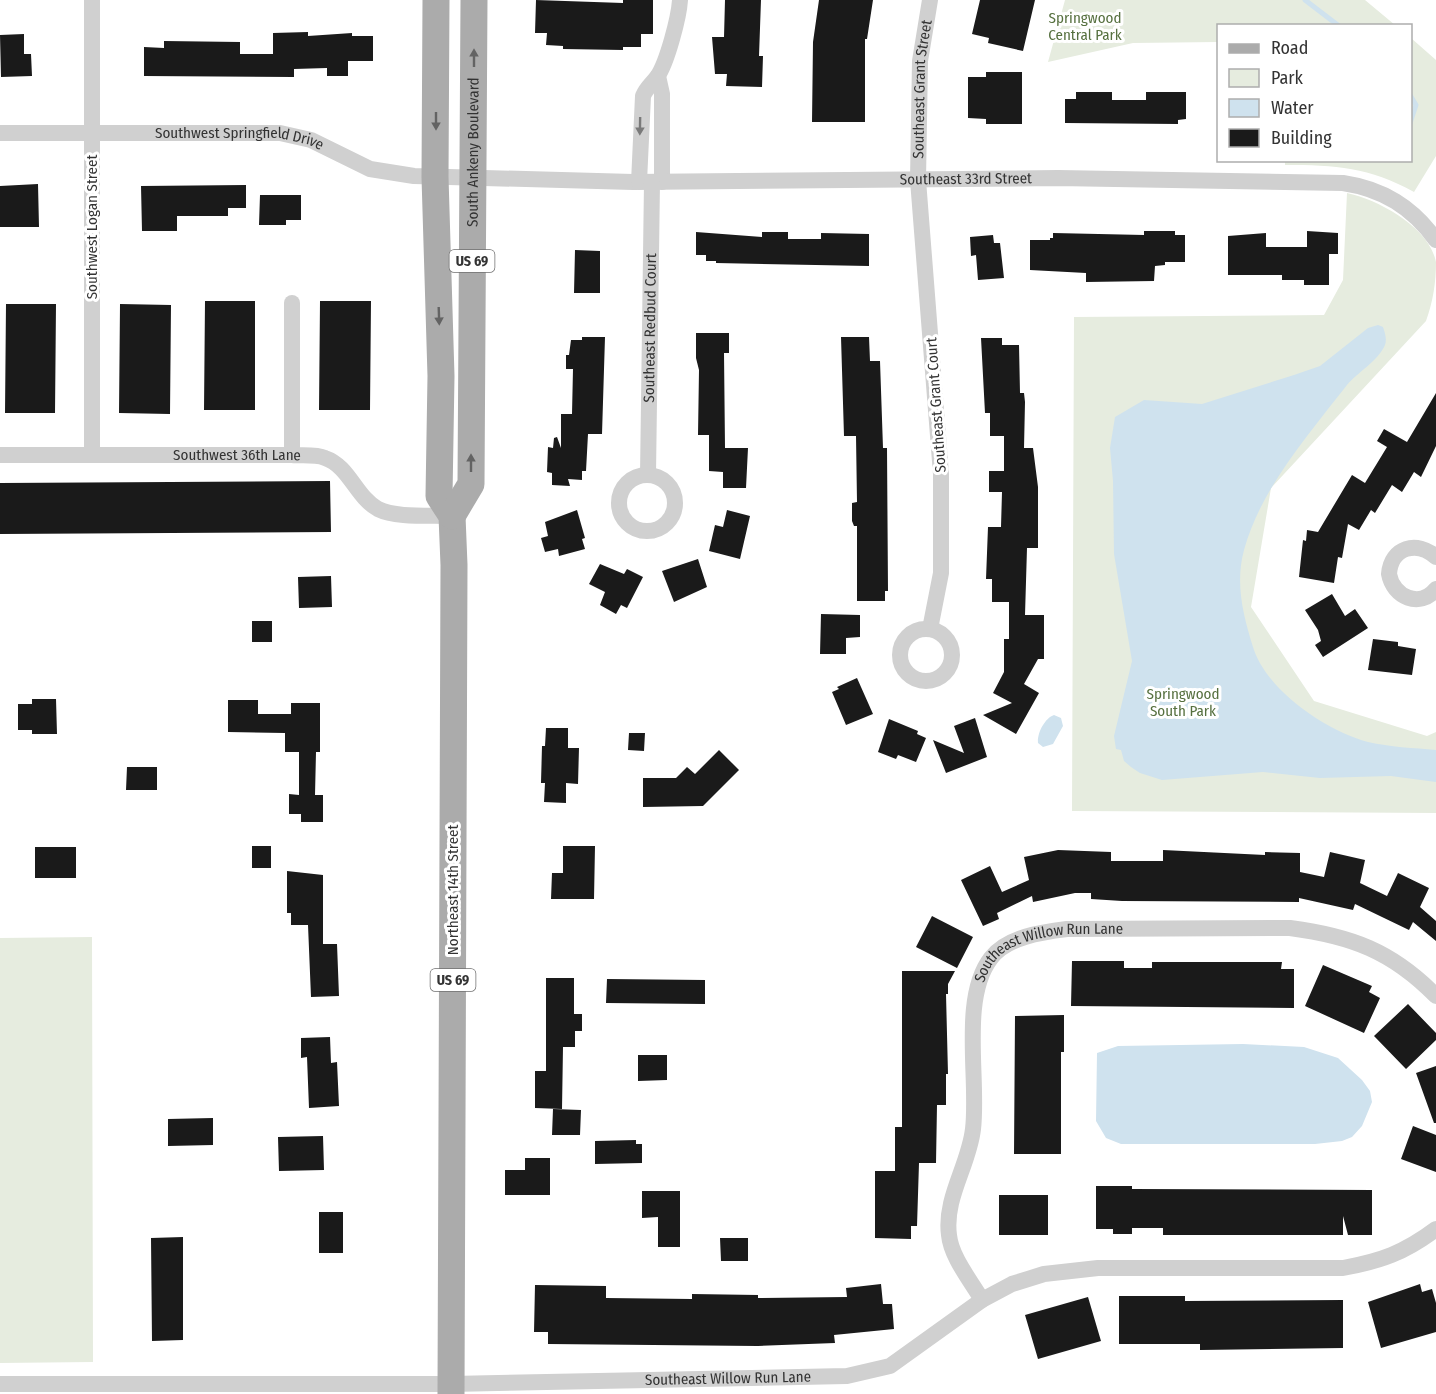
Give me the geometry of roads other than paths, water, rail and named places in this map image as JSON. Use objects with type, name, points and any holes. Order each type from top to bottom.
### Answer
[{"type":"main road","name":"US 69","points":[[436,0],[435,177],[441,376],[439,496],[452,516]]},
{"type":"main road","name":"South Ankeny Boulevard","points":[[452,516],[471,484],[474,0]]},
{"type":"main road","name":"Northeast 14th Street","points":[[451,1389],[454,565],[452,516]]},
{"type":"street","name":"Southwest Logan Street","points":[[92,0],[92,455]]},
{"type":"street","name":"Southeast Redbud Court","points":[[648,475],[651,182],[641,107],[647,86],[658,76],[679,17],[680,0]]},
{"type":"street","name":"Southeast Grant Street","points":[[918,180],[920,61],[930,0]]},
{"type":"street","name":"Southwest Springfield Drive","points":[[0,133],[280,133],[311,140],[370,169],[435,177],[473,178]]},
{"type":"street","name":"Southeast 33rd Street","points":[[473,178],[651,182],[1058,178],[1343,183],[1370,187],[1389,197],[1408,209],[1436,240]]},
{"type":"street","name":"Southeast Grant Court","points":[[918,180],[941,474],[940,573],[930,629]]},
{"type":"street","points":[[292,303],[292,455]]},
{"type":"street","name":"Southwest 36th Lane","points":[[0,455],[292,455],[324,458],[340,467],[362,497],[378,508],[395,514],[452,516]]},
{"type":"street","points":[[1434,550],[1413,547],[1398,553],[1391,563],[1390,580],[1396,592],[1410,599],[1426,597],[1436,589]]},
{"type":"street","name":"Southeast Willow Run Lane","points":[[982,1300],[948,1237],[950,1204],[966,1161],[973,1129],[975,1008],[980,976],[992,956],[1015,942],[1040,933],[1066,929],[1290,928],[1325,933],[1366,945],[1399,965],[1436,996]]},
{"type":"street","name":"Southeast Willow Run Lane","points":[[0,1383],[31,1389],[451,1389],[847,1376],[890,1366],[982,1300],[1012,1284],[1044,1274],[1098,1268],[1343,1268],[1382,1261],[1414,1246],[1436,1229]]},
{"type":"water","points":[[1378,325],[1383,327],[1386,336],[1386,343],[1382,351],[1347,385],[1317,423],[1274,483],[1262,505],[1241,562],[1241,599],[1249,635],[1260,663],[1284,693],[1334,729],[1352,737],[1385,745],[1436,750],[1436,782],[1391,776],[1320,778],[1263,772],[1162,780],[1140,773],[1124,761],[1121,750],[1116,749],[1114,736],[1132,661],[1114,554],[1110,448],[1115,417],[1144,400],[1202,404],[1320,366],[1368,328]]},
{"type":"water","points":[[1054,715],[1061,718],[1063,726],[1053,744],[1043,747],[1038,743],[1040,731],[1048,719]]},
{"type":"water","points":[[1243,1044],[1304,1047],[1338,1058],[1362,1080],[1370,1091],[1372,1102],[1362,1126],[1352,1137],[1342,1141],[1315,1144],[1121,1144],[1106,1138],[1096,1121],[1097,1053],[1118,1046]]},
{"type":"waterway","points":[[1305,0],[1336,24]]},
{"type":"waterway","points":[[1412,98],[1416,105],[1412,117]]},
{"type":"park label","name":"Springwood Central Park","points":[[1085,26]]},
{"type":"park label","name":"Springwood South Park","points":[[1183,702]]}]
